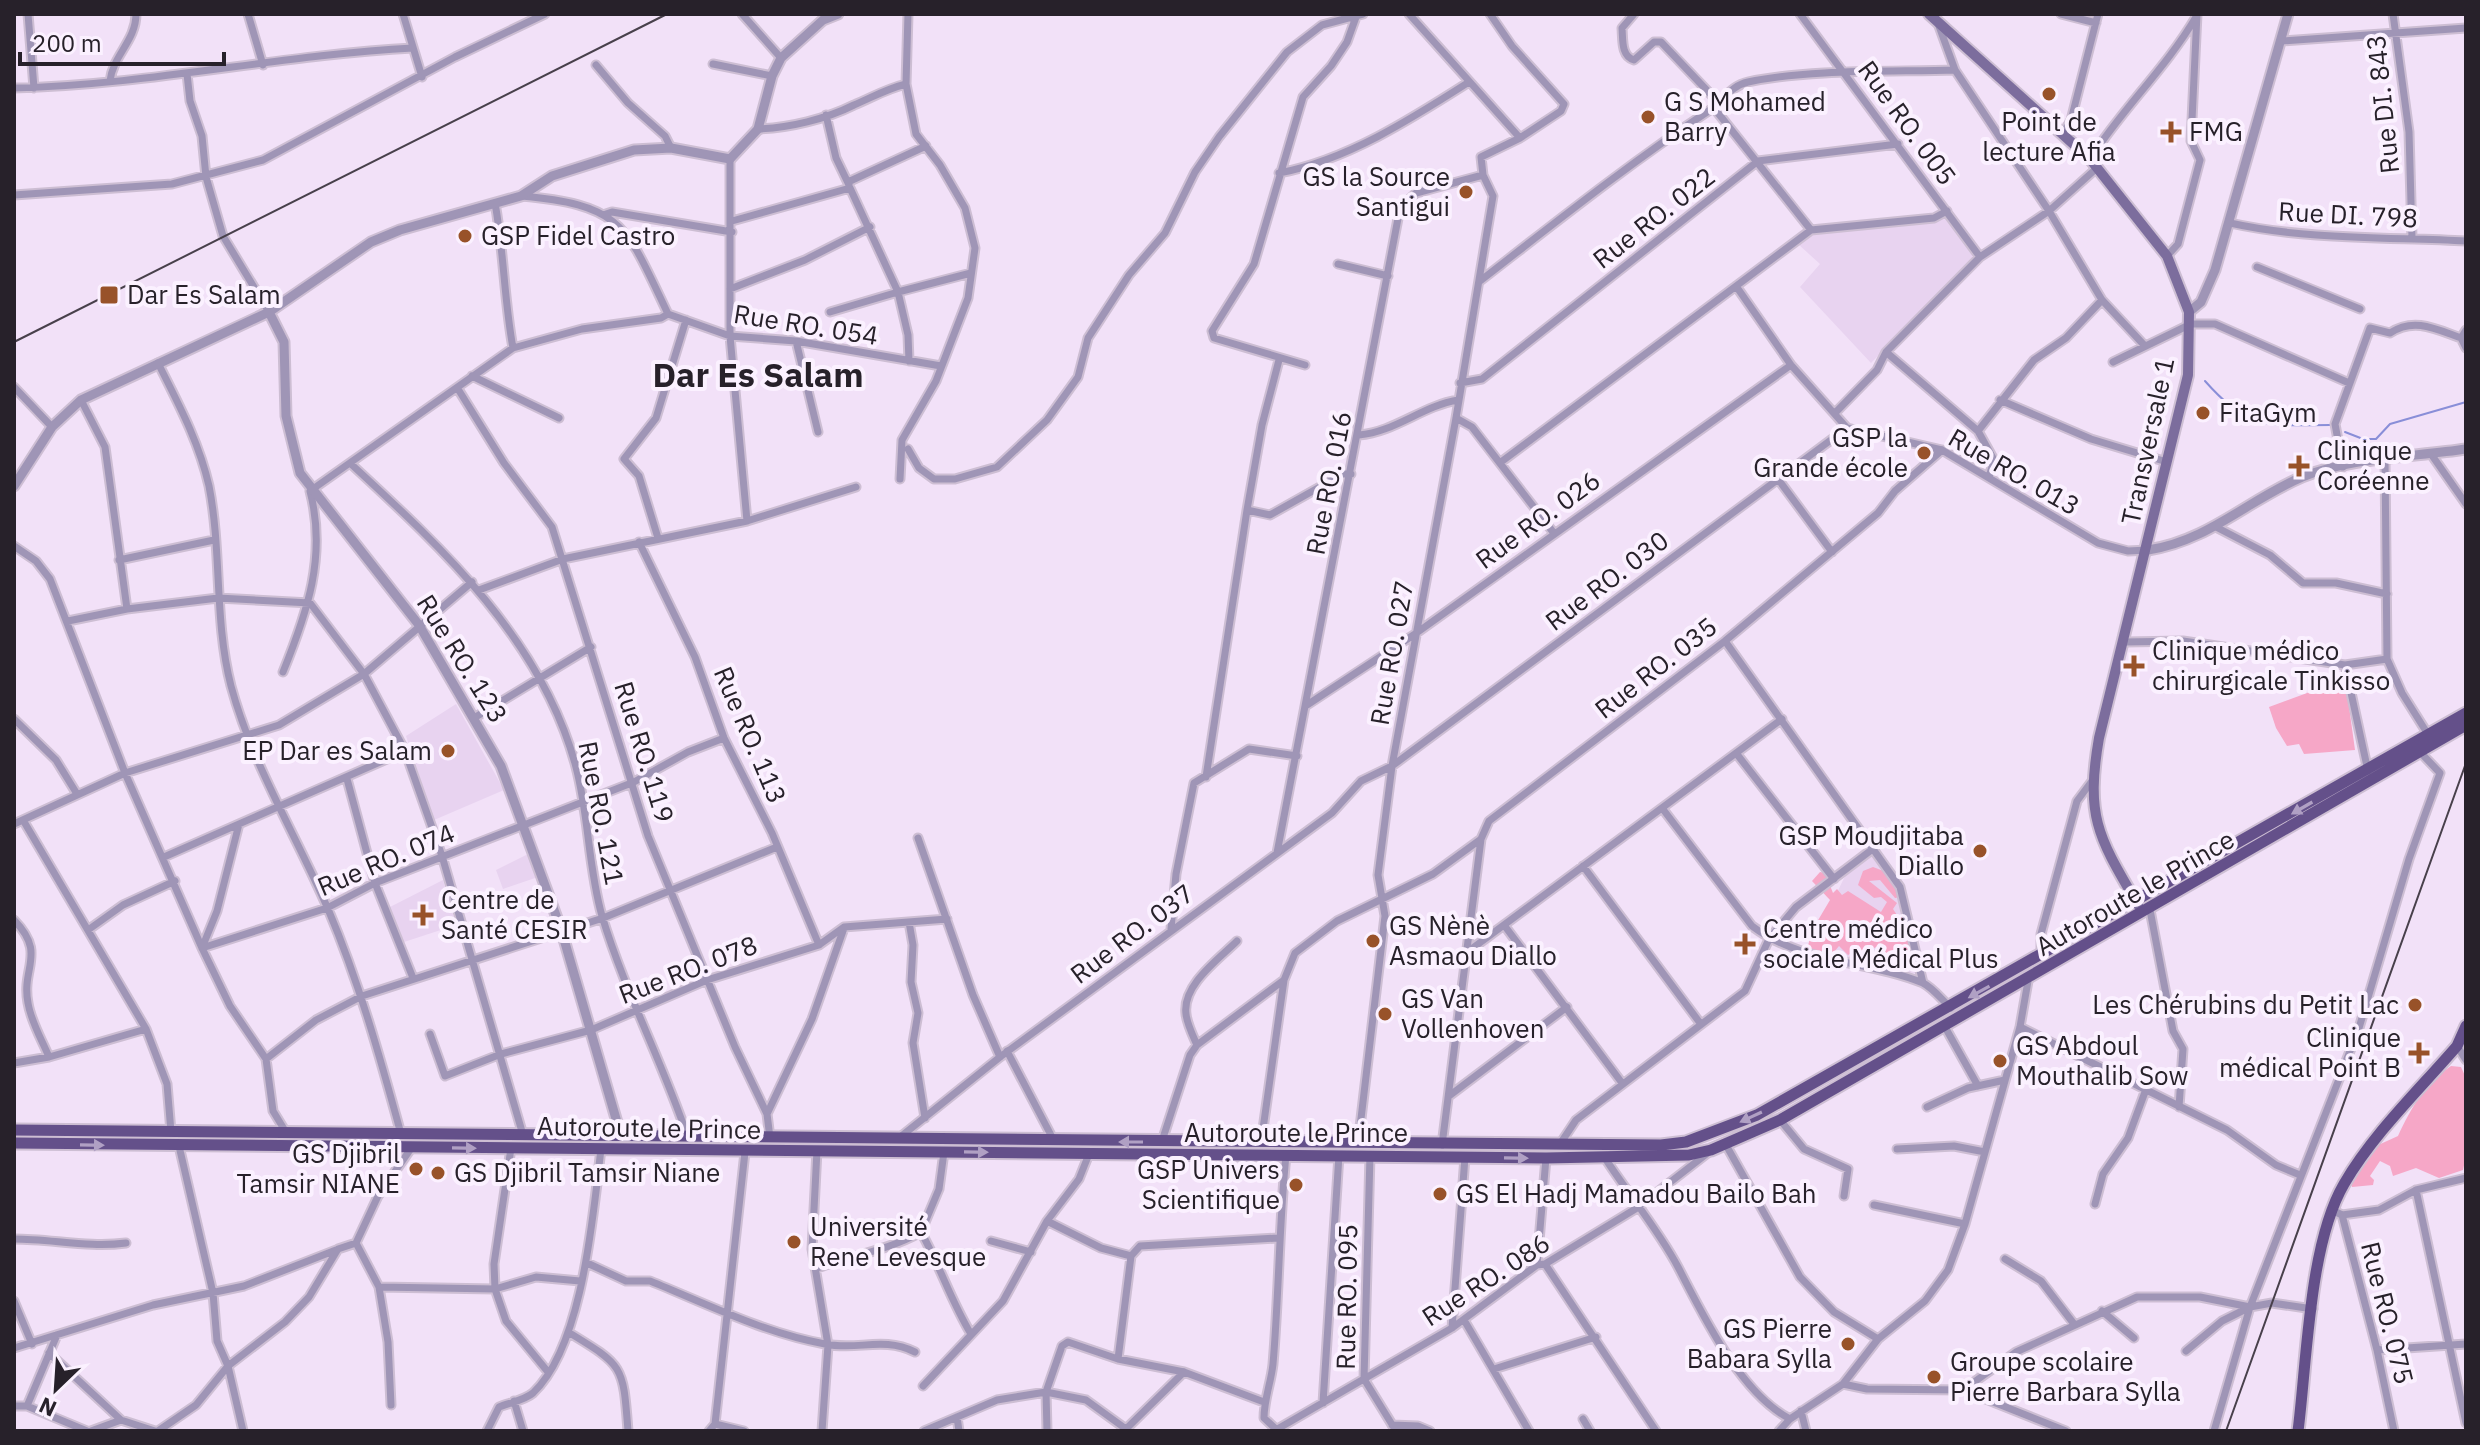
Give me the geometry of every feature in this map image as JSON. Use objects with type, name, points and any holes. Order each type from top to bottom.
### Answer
[{"type":"main road","name":"Transversale 1","points":[[1933,17],[2064,132],[2094,163],[2167,256],[2189,312],[2188,375],[2092,781],[2095,823],[2110,859],[2136,902],[2147,912]]},
{"type":"main road","name":"Autoroute le Prince","points":[[14,1130],[1661,1145],[1724,1130],[1757,1115],[2041,957],[2466,713]]},
{"type":"main road","name":"Autoroute le Prince","points":[[14,1143],[1546,1158],[1662,1158],[1711,1150],[1780,1120],[2028,981],[2466,725]]},
{"type":"main road","points":[[2298,1431],[2313,1309],[2337,1212],[2365,1153],[2461,1047],[2466,1026]]},
{"type":"street","points":[[19,14],[28,14],[34,88]]},
{"type":"street","points":[[110,81],[111,69],[136,30],[136,14]]},
{"type":"street","points":[[249,14],[263,65]]},
{"type":"street","points":[[403,14],[422,77]]},
{"type":"street","points":[[14,195],[172,184],[263,160],[455,57],[545,14]]},
{"type":"street","points":[[742,14],[781,58]]},
{"type":"street","points":[[747,521],[730,336],[730,159],[758,129],[772,76],[781,58],[823,20],[838,14]]},
{"type":"street","points":[[900,479],[902,440],[936,381],[968,298],[975,248],[965,208],[916,134],[906,84],[908,14]]},
{"type":"street","points":[[1409,14],[1520,138]]},
{"type":"street","points":[[1483,175],[1481,157],[1520,138],[1561,111],[1564,104],[1512,46],[1490,14]]},
{"type":"street","points":[[1634,14],[1622,28],[1625,55],[1634,60],[1654,42],[1661,42],[1716,105],[1811,230]]},
{"type":"street","name":"Rue RO. 005","points":[[1800,14],[1980,257]]},
{"type":"street","points":[[2061,14],[2096,23]]},
{"type":"street","points":[[2064,132],[2071,120],[2098,14]]},
{"type":"street","points":[[2189,312],[2201,302],[2230,223],[2288,14]]},
{"type":"street","name":"Rue DI. 843","points":[[2393,14],[2409,132],[2412,238]]},
{"type":"street","points":[[1305,365],[1279,360],[1214,338],[1212,331],[1254,264],[1303,97],[1347,42],[1359,15]]},
{"type":"street","points":[[908,449],[919,468],[934,479],[955,479],[997,467],[1047,420],[1078,377],[1088,338],[1129,275],[1165,233],[1195,172],[1219,137],[1287,52],[1322,25],[1359,15]]},
{"type":"street","points":[[1835,413],[1877,370],[1886,352],[1980,257],[2049,211],[2094,163],[2115,119],[2183,39],[2198,15]]},
{"type":"street","points":[[2167,256],[2178,244],[2200,160],[2191,141],[2198,15]]},
{"type":"street","points":[[1933,17],[1955,70],[2049,211],[2102,300],[2144,345]]},
{"type":"street","points":[[2281,41],[2466,28]]},
{"type":"street","points":[[14,88],[187,74],[263,65],[324,53],[413,48]]},
{"type":"street","points":[[713,64],[772,76]]},
{"type":"street","points":[[596,65],[628,103],[665,136],[671,148]]},
{"type":"street","points":[[1480,281],[1653,146],[1716,105],[1728,91],[1746,82],[1846,73],[1955,70]]},
{"type":"street","name":"Rue RO. 123","points":[[187,74],[190,101],[202,136],[206,177],[223,236],[284,342],[286,416],[300,473],[310,491],[419,625],[501,766],[526,825],[561,929],[621,1136]]},
{"type":"street","points":[[1279,173],[1314,166],[1419,113],[1469,82]]},
{"type":"street","points":[[758,129],[779,129],[826,115],[854,106],[878,91],[906,84]]},
{"type":"street","points":[[826,115],[836,158],[898,292],[908,335],[909,361]]},
{"type":"street","points":[[1758,161],[1898,144]]},
{"type":"street","points":[[732,221],[849,185],[926,146]]},
{"type":"street","points":[[14,486],[52,427],[81,400],[269,312],[371,242],[400,230],[521,196],[562,172],[644,148],[671,148],[730,159]]},
{"type":"street","name":"Rue RO. 022","points":[[1460,383],[1482,379],[1758,161]]},
{"type":"street","name":"Rue RO. 027","points":[[1358,1144],[1384,900],[1378,875],[1392,766],[1480,281],[1493,196],[1483,175]]},
{"type":"street","name":"Rue RO. 016","points":[[1277,853],[1400,208],[1416,193],[1483,175]]},
{"type":"street","points":[[283,672],[310,603],[316,530],[310,491],[513,348],[582,329],[661,318],[668,314],[640,256],[620,227],[606,214],[562,200],[521,196]]},
{"type":"street","points":[[495,203],[506,262],[506,311],[513,348]]},
{"type":"street","points":[[1501,462],[1811,230],[1934,218],[1947,211]]},
{"type":"street","points":[[606,214],[612,212],[732,232]]},
{"type":"street","name":"Rue DI. 798","points":[[2230,223],[2267,231],[2466,241]]},
{"type":"street","points":[[730,289],[805,260],[870,227]]},
{"type":"street","points":[[1338,264],[1388,276]]},
{"type":"street","points":[[2257,267],[2360,309]]},
{"type":"street","points":[[830,312],[971,273]]},
{"type":"street","points":[[1736,286],[1791,365],[1847,428]]},
{"type":"street","points":[[1978,431],[2034,360],[2066,338],[2102,300]]},
{"type":"street","name":"Rue RO. 054","points":[[668,314],[730,336],[796,341],[941,366]]},
{"type":"street","points":[[658,538],[639,476],[624,459],[656,418],[686,320]]},
{"type":"street","points":[[2343,467],[2335,429],[2370,328],[2390,333],[2405,323],[2426,325],[2463,343],[2466,330]]},
{"type":"street","points":[[2113,362],[2191,324],[2215,324],[2349,383]]},
{"type":"street","points":[[796,341],[801,374],[818,432]]},
{"type":"street","points":[[1886,352],[1978,431],[1994,460],[1989,477]]},
{"type":"street","points":[[1206,777],[1247,510],[1262,425],[1279,360]]},
{"type":"street","points":[[158,363],[195,439],[209,488],[218,598],[231,685],[249,736],[327,908],[362,996],[401,1134]]},
{"type":"street","name":"Rue RO. 026","points":[[1307,705],[1415,634],[1553,532],[1791,365]]},
{"type":"street","points":[[472,376],[559,418]]},
{"type":"street","points":[[14,387],[52,427]]},
{"type":"street","name":"Rue RO. 119","points":[[458,389],[504,463],[552,527],[634,782],[648,836],[669,892],[767,1114],[770,1138]]},
{"type":"street","points":[[81,400],[105,447],[127,609]]},
{"type":"street","points":[[1359,435],[1379,433],[1435,403],[1458,400]]},
{"type":"street","points":[[2000,400],[2091,439],[2167,462]]},
{"type":"street","points":[[1456,418],[1472,427],[1553,532]]},
{"type":"street","name":"Rue RO. 013","points":[[1847,428],[1942,450],[2098,543],[2128,551],[2148,550]]},
{"type":"street","name":"Rue RO. 030","points":[[1392,766],[1847,428]]},
{"type":"street","points":[[2148,550],[2176,545],[2216,527],[2304,477],[2343,467],[2466,449]]},
{"type":"street","name":"Rue RO. 035","points":[[1284,980],[1295,953],[1337,921],[1433,874],[1481,839],[1489,821],[1725,641],[1878,513],[1895,491],[1942,450]]},
{"type":"street","points":[[2431,454],[2466,504]]},
{"type":"street","points":[[2385,460],[2387,659],[2402,693],[2429,736]]},
{"type":"street","name":"Rue RO. 121","points":[[350,463],[423,530],[479,590],[540,678],[557,710],[576,768],[588,861],[603,918],[688,1138]]},
{"type":"street","points":[[1247,510],[1270,515],[1343,474],[1351,474]]},
{"type":"street","points":[[1778,479],[1832,552]]},
{"type":"street","points":[[479,590],[563,559],[747,521],[856,487]]},
{"type":"street","points":[[2216,527],[2270,555],[2303,583],[2336,583],[2387,594]]},
{"type":"street","points":[[119,560],[214,540]]},
{"type":"street","name":"Rue RO. 113","points":[[639,542],[695,657],[724,738],[777,847],[819,945]]},
{"type":"street","points":[[14,546],[36,561],[50,579],[125,773],[202,948],[230,1006],[266,1059],[273,1111],[287,1134]]},
{"type":"street","points":[[14,824],[125,773],[279,725],[364,674],[472,582]]},
{"type":"street","points":[[68,621],[127,609],[218,598],[310,603],[364,674],[405,751],[442,856],[523,1135]]},
{"type":"street","points":[[1725,641],[1900,887],[1923,983]]},
{"type":"street","points":[[2125,642],[2183,641],[2345,665],[2387,659]]},
{"type":"street","points":[[474,718],[591,647]]},
{"type":"street","points":[[2345,665],[2368,771]]},
{"type":"street","points":[[14,719],[56,760],[77,794]]},
{"type":"street","points":[[1466,953],[1782,719]]},
{"type":"street","name":"Rue RO. 074","points":[[202,948],[327,908],[375,883],[634,782],[688,752],[724,738]]},
{"type":"street","points":[[1171,929],[1176,874],[1194,783],[1249,749],[1297,756]]},
{"type":"street","points":[[164,857],[405,751]]},
{"type":"street","points":[[1736,753],[1834,879]]},
{"type":"street","points":[[2214,1431],[2250,1307],[2359,1028],[2409,859],[2440,773],[2421,753]]},
{"type":"street","name":"Rue RO. 037","points":[[897,1140],[1004,1054],[1332,813],[1361,781],[1380,769],[1392,766]]},
{"type":"street","points":[[347,779],[375,883],[413,978]]},
{"type":"street","points":[[2041,957],[2041,934],[2077,801],[2092,781]]},
{"type":"street","points":[[1662,808],[1752,926],[1769,939],[1820,958],[1923,983],[1951,1008]]},
{"type":"street","points":[[23,820],[146,1029],[167,1084],[171,1132]]},
{"type":"street","points":[[202,948],[217,911],[239,824]]},
{"type":"street","points":[[918,838],[973,995],[1054,1141]]},
{"type":"street","points":[[1442,1145],[1481,839]]},
{"type":"street","points":[[266,1059],[316,1020],[362,996],[561,929],[603,918],[777,847]]},
{"type":"street","points":[[1560,1144],[1576,1120],[1745,991],[1769,939],[1796,907],[1874,848]]},
{"type":"street","points":[[1583,866],[1700,1023]]},
{"type":"street","points":[[88,930],[123,905],[175,881]]},
{"type":"street","points":[[2147,912],[2173,1031],[2183,1049],[2179,1107]]},
{"type":"street","points":[[767,1114],[812,1019],[844,927],[947,919]]},
{"type":"street","points":[[14,920],[31,943],[33,958],[27,999],[49,1057]]},
{"type":"street","points":[[909,922],[913,945],[911,982],[918,1013],[913,1043],[925,1118]]},
{"type":"street","points":[[1504,925],[1622,1083]]},
{"type":"street","name":"Rue RO. 078","points":[[430,1034],[445,1076],[501,1054],[591,1030],[637,1007],[707,980],[819,945],[844,927]]},
{"type":"street","points":[[1197,1045],[1185,1013],[1188,997],[1197,981],[1237,941]]},
{"type":"street","points":[[1162,1142],[1184,1069],[1197,1045],[1284,980]]},
{"type":"street","points":[[1261,1143],[1284,980]]},
{"type":"street","points":[[1779,1431],[1790,1419],[1843,1384],[1878,1339],[1933,1291],[1948,1270],[1965,1224],[2020,1027],[2028,981]]},
{"type":"street","points":[[1449,1096],[1567,1007]]},
{"type":"street","points":[[1945,1027],[1978,1086]]},
{"type":"street","points":[[2020,1027],[2145,1092],[2227,1130],[2276,1165],[2300,1175]]},
{"type":"street","points":[[14,1063],[49,1057],[146,1029]]},
{"type":"street","points":[[2461,1047],[2466,1060]]},
{"type":"street","points":[[1927,1107],[1978,1086],[2005,1080]]},
{"type":"street","points":[[2095,1204],[2103,1174],[2128,1138],[2145,1092]]},
{"type":"street","points":[[1780,1120],[1804,1149],[1848,1169],[1844,1196]]},
{"type":"street","points":[[1726,1145],[1800,1277],[1834,1312],[1878,1339]]},
{"type":"street","points":[[179,1146],[213,1293],[217,1341],[228,1366],[243,1431]]},
{"type":"street","points":[[1897,1149],[1954,1146],[1985,1152]]},
{"type":"street","points":[[14,1348],[153,1305],[244,1286],[356,1243],[378,1196],[412,1147]]},
{"type":"street","points":[[511,1148],[494,1264],[495,1289],[506,1321],[548,1372]]},
{"type":"street","points":[[487,1431],[499,1407],[531,1395],[548,1372],[568,1332],[587,1263],[601,1149]]},
{"type":"street","points":[[817,1150],[811,1222],[828,1345],[822,1431]]},
{"type":"street","name":"Rue RO. 086","points":[[1276,1431],[1452,1328],[1541,1265],[1637,1208],[1711,1150]]},
{"type":"street","points":[[744,1431],[712,1428],[730,1313],[745,1152]]},
{"type":"street","points":[[817,1268],[865,1251],[896,1246],[921,1232],[939,1189],[944,1152]]},
{"type":"street","points":[[923,1386],[1003,1301],[1047,1221],[1079,1179],[1089,1154]]},
{"type":"street","points":[[1276,1431],[1264,1418],[1264,1402],[1273,1367],[1278,1238],[1286,1155]]},
{"type":"street","points":[[1323,1403],[1339,1155]]},
{"type":"street","name":"Rue RO. 095","points":[[1370,1155],[1364,1379],[1394,1428]]},
{"type":"street","points":[[1452,1328],[1465,1157]]},
{"type":"street","points":[[1546,1158],[1541,1265],[1596,1337],[1656,1431]]},
{"type":"street","points":[[1605,1158],[1746,1380],[1776,1411],[1790,1419]]},
{"type":"street","points":[[2337,1212],[2379,1210],[2416,1190],[2466,1178]]},
{"type":"street","points":[[2416,1190],[2447,1346],[2466,1423]]},
{"type":"street","points":[[1874,1205],[1965,1224]]},
{"type":"street","name":"Rue RO. 075","points":[[2337,1212],[2377,1350],[2394,1431]]},
{"type":"street","points":[[1047,1221],[1101,1248],[1131,1256]]},
{"type":"street","points":[[921,1232],[944,1275],[947,1294],[971,1334]]},
{"type":"street","points":[[1118,1359],[1131,1256],[1140,1246],[1278,1238]]},
{"type":"street","points":[[14,1239],[80,1242],[94,1248],[126,1243]]},
{"type":"street","points":[[991,1241],[1031,1252]]},
{"type":"street","points":[[356,1243],[379,1287],[391,1405]]},
{"type":"street","points":[[49,1353],[121,1420],[157,1431],[196,1405],[228,1366],[285,1322],[309,1297],[338,1249]]},
{"type":"street","points":[[2005,1259],[2046,1286],[2074,1324]]},
{"type":"street","points":[[587,1263],[626,1281],[650,1281],[786,1335],[828,1345],[895,1342],[915,1352]]},
{"type":"street","points":[[379,1287],[495,1289],[536,1277],[580,1281]]},
{"type":"street","points":[[1963,1390],[2016,1352],[2137,1297],[2213,1298],[2250,1307]]},
{"type":"street","points":[[14,1301],[32,1344]]},
{"type":"street","points":[[2186,1351],[2222,1321],[2250,1307],[2272,1303],[2313,1309]]},
{"type":"street","points":[[2102,1311],[2134,1338]]},
{"type":"street","points":[[1464,1320],[1529,1431]]},
{"type":"street","points":[[568,1332],[613,1359],[627,1393],[628,1431]]},
{"type":"street","points":[[27,1406],[57,1335]]},
{"type":"street","points":[[1494,1369],[1596,1337]]},
{"type":"street","points":[[1047,1431],[1046,1392],[1064,1342],[1118,1359],[1184,1372],[1264,1402]]},
{"type":"street","points":[[2377,1350],[2466,1344]]},
{"type":"street","points":[[924,1431],[997,1400],[1046,1392],[1086,1400],[1126,1429],[1184,1372]]},
{"type":"street","points":[[1843,1384],[1867,1389],[1963,1390],[2066,1431]]},
{"type":"street","points":[[514,1401],[523,1431]]},
{"type":"street","points":[[14,1406],[27,1406],[89,1431],[121,1420]]},
{"type":"street","points":[[1801,1411],[1806,1431]]},
{"type":"street","points":[[957,1417],[959,1431]]},
{"type":"street","points":[[1583,1419],[1590,1431]]},
{"type":"street","points":[[1394,1428],[1418,1426],[1430,1431]]},
{"type":"shaded area","points":[[1948,213],[1977,255],[1871,363],[1800,287],[1820,264],[1798,244],[1811,232],[1934,222]]},
{"type":"shaded area","points":[[2346,685],[2355,750],[2304,754],[2299,744],[2287,746],[2276,728],[2269,707],[2318,689]]},
{"type":"shaded area","name":"EP Dar es Salam","points":[[456,704],[504,790],[434,820],[406,736]]},
{"type":"shaded area","points":[[528,854],[538,877],[503,889],[496,870]]},
{"type":"shaded area","points":[[1874,854],[1897,891],[1917,974],[1809,950],[1848,870]]},
{"type":"shaded area","points":[[1873,867],[1894,875],[1901,897],[1895,898],[1880,880],[1869,881],[1897,903],[1893,909],[1897,915],[1905,915],[1918,950],[1903,962],[1898,956],[1882,956],[1876,947],[1871,950],[1866,947],[1872,963],[1865,966],[1850,963],[1849,957],[1858,950],[1848,955],[1839,946],[1830,957],[1812,953],[1807,948],[1814,927],[1830,900],[1812,881],[1820,872],[1825,873],[1833,893],[1837,889],[1842,895],[1848,891],[1881,912],[1887,902],[1881,897],[1874,898],[1858,885],[1863,871]]},
{"type":"shaded area","name":"Centre de Santé CESIR","points":[[443,880],[456,925],[401,943],[388,908]]},
{"type":"shaded area","points":[[2451,1066],[2461,1067],[2466,1078],[2466,1156],[2463,1170],[2439,1178],[2416,1168],[2393,1176],[2390,1166],[2380,1161],[2370,1176],[2374,1180],[2373,1185],[2352,1187],[2350,1180],[2376,1146],[2398,1136],[2419,1098]]},
{"type":"waterway","points":[[2205,381],[2235,409],[2261,422],[2330,425]]},
{"type":"waterway","points":[[2345,432],[2363,439],[2376,439],[2390,424],[2466,402]]},
{"type":"railway","points":[[14,342],[667,14]]},
{"type":"railway","points":[[2226,1431],[2466,763]]},
{"type":"place","name":"Point de lecture Afia","points":[[2049,94]]},
{"type":"place","name":"G S Mohamed Barry","points":[[1648,117]]},
{"type":"place","name":"FMG","points":[[2171,132]]},
{"type":"place","name":"GS la Source Santigui","points":[[1466,192]]},
{"type":"place","name":"GSP Fidel Castro","points":[[465,236]]},
{"type":"place","name":"Dar Es Salam","points":[[109,295]]},
{"type":"place","name":"FitaGym","points":[[2203,413]]},
{"type":"place","name":"GSP la Grande école","points":[[1924,453]]},
{"type":"place","name":"Clinique Coréenne","points":[[2299,466]]},
{"type":"place","name":"Clinique médico chirurgicale Tinkisso","points":[[2134,666]]},
{"type":"place","name":"EP Dar es Salam","points":[[448,751]]},
{"type":"place","name":"GSP Moudjitaba Diallo","points":[[1980,851]]},
{"type":"place","name":"Centre de Santé CESIR","points":[[423,915]]},
{"type":"place","name":"GS Nènè Asmaou Diallo","points":[[1373,941]]},
{"type":"place","name":"Centre médico sociale Médical Plus","points":[[1745,944]]},
{"type":"place","name":"Les Chérubins du Petit Lac","points":[[2415,1005]]},
{"type":"place","name":"GS Van Vollenhoven","points":[[1385,1014]]},
{"type":"place","name":"Clinique médical Point B","points":[[2419,1053]]},
{"type":"place","name":"GS Abdoul Mouthalib Sow","points":[[2000,1061]]},
{"type":"place","name":"GS Djibril Tamsir NIANE","points":[[416,1169]]},
{"type":"place","name":"GS Djibril Tamsir Niane","points":[[438,1173]]},
{"type":"place","name":"GSP Univers Scientifique","points":[[1296,1185]]},
{"type":"place","name":"GS El Hadj Mamadou Bailo Bah","points":[[1440,1194]]},
{"type":"place","name":"Université Rene Levesque","points":[[794,1242]]},
{"type":"place","name":"GS Pierre Babara Sylla","points":[[1848,1344]]},
{"type":"place","name":"Groupe scolaire Pierre Barbara Sylla","points":[[1934,1377]]},
{"type":"district","name":"Dar Es Salam","points":[[758,375]]}]
